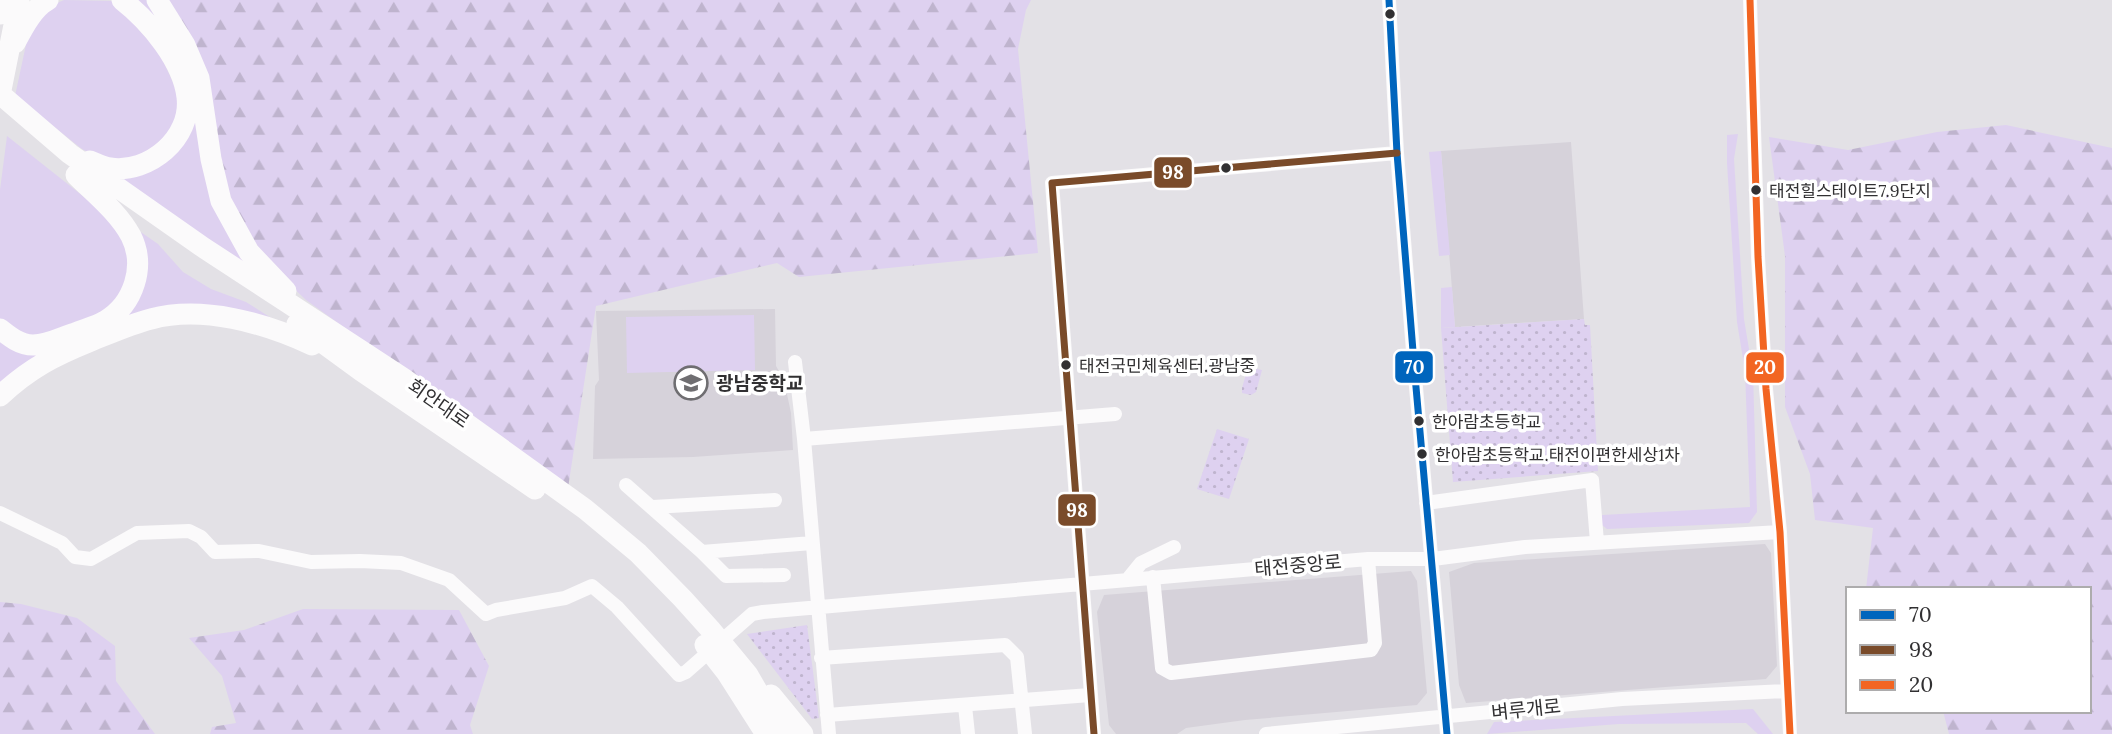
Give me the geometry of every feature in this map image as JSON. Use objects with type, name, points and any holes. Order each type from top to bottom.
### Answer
[{"type":"highway","points":[[0,14],[4,0]]},
{"type":"highway","points":[[19,0],[0,94],[43,141]]},
{"type":"highway","points":[[6,57],[23,27],[42,3],[48,0]]},
{"type":"highway","points":[[70,154],[109,168],[130,167],[151,160],[167,150],[175,141],[184,122],[188,100],[184,82],[170,55],[139,13],[122,0]]},
{"type":"highway","points":[[157,0],[185,45],[199,78],[211,159],[221,201],[249,252],[312,317]]},
{"type":"highway","points":[[0,111],[43,141]]},
{"type":"highway","name":"회안대로","points":[[43,141],[70,154],[204,248],[312,317],[457,416],[585,509],[638,553],[683,599],[782,734]]},
{"type":"highway","name":"회안대로","points":[[43,141],[76,175],[294,321],[572,513],[679,612],[737,674],[766,734]]},
{"type":"highway","points":[[0,329],[12,340],[32,345],[52,341],[105,321],[124,305],[135,285],[137,259],[132,237],[115,213],[76,175]]},
{"type":"highway","points":[[0,396],[38,365],[153,318],[191,315],[229,317],[295,337],[347,360]]},
{"type":"highway","points":[[737,674],[756,734]]},
{"type":"highway","points":[[737,674],[771,694],[803,734]]},
{"type":"street","points":[[1389,0],[1397,153],[1447,734]]},
{"type":"street","points":[[1750,0],[1758,257],[1766,389],[1780,532],[1790,734]]},
{"type":"street","points":[[1094,734],[1052,183],[1397,153]]},
{"type":"street","points":[[795,362],[804,439],[828,734]]},
{"type":"street","points":[[804,439],[1115,414]]},
{"type":"street","points":[[1426,503],[1592,480],[1597,542]]},
{"type":"street","points":[[626,485],[726,576],[784,575]]},
{"type":"street","points":[[653,507],[775,500]]},
{"type":"street","name":"태전중앙로","points":[[0,513],[62,543],[75,557],[91,559],[137,533],[189,531],[201,537],[215,552],[259,551],[311,562],[401,563],[449,580],[486,614],[565,598],[592,586],[617,607],[679,675],[752,614],[763,611],[1368,559],[1433,559],[1525,547],[1780,532]]},
{"type":"street","points":[[702,552],[812,543]]},
{"type":"street","points":[[1128,579],[1142,563],[1174,547]]},
{"type":"street","points":[[1153,577],[1162,668],[1171,673],[1371,650],[1375,643],[1368,559]]},
{"type":"street","points":[[821,658],[1005,645],[1017,657],[1025,734]]},
{"type":"street","name":"벼루개로","points":[[1266,734],[1622,699],[1787,691]]},
{"type":"street","points":[[827,715],[1090,695]]},
{"type":"street","points":[[965,706],[968,734]]},
{"type":"street","points":[[1092,712],[1103,734]]},
{"type":"shaded area","points":[[1571,142],[1584,319],[1455,327],[1441,151]]},
{"type":"shaded area","name":"광남중학교","points":[[775,309],[776,366],[784,380],[791,413],[793,450],[693,457],[593,459],[595,386],[599,380],[596,311]]},
{"type":"shaded area","points":[[1765,544],[1771,553],[1777,666],[1766,679],[1466,703],[1459,685],[1449,572],[1474,563]]},
{"type":"shaded area","points":[[1411,571],[1417,581],[1427,693],[1417,705],[1245,720],[1186,728],[1177,734],[1116,734],[1109,725],[1097,612],[1104,595]]},
{"type":"green space","points":[[64,0],[113,1],[159,52],[177,91],[178,114],[167,136],[155,148],[132,159],[109,163],[82,149],[15,96],[27,40],[48,7]]},
{"type":"green space","points":[[132,0],[148,0],[167,27],[258,272],[108,173],[148,169],[191,102]]},
{"type":"green space","points":[[166,0],[1031,0],[1026,10],[1018,49],[1038,253],[799,277],[777,263],[596,306],[568,488],[306,300],[265,261],[243,228],[224,185]]},
{"type":"green space","points":[[2006,125],[2112,148],[2112,734],[1949,734],[1944,713],[2091,713],[2091,587],[1866,587],[1873,528],[1815,520],[1810,474],[1785,407],[1785,256],[1769,137],[1848,150],[1937,132]]},
{"type":"green space","points":[[1738,134],[1734,159],[1744,319],[1753,373],[1757,512],[1749,523],[1607,529],[1602,525],[1602,515],[1750,507],[1745,371],[1737,322],[1727,163],[1727,135]]},
{"type":"green space","points":[[7,136],[117,223],[132,258],[120,301],[102,315],[34,342],[0,325],[0,190]]},
{"type":"green space","points":[[1441,151],[1450,255],[1439,256],[1429,152]]},
{"type":"green space","points":[[132,226],[158,244],[183,272],[211,289],[246,302],[276,321],[165,311],[0,391],[0,337],[14,345],[122,314]]},
{"type":"green space","points":[[1452,287],[1455,327],[1441,328],[1441,288]]},
{"type":"green space","points":[[754,315],[755,370],[627,373],[626,317]]},
{"type":"green space","points":[[1584,319],[1585,325],[1590,325],[1598,471],[1453,482],[1441,328]]},
{"type":"green space","points":[[1248,367],[1262,370],[1256,392],[1251,395],[1242,393]]},
{"type":"green space","points":[[1217,429],[1249,439],[1229,499],[1197,489]]},
{"type":"green space","points":[[0,602],[21,604],[77,618],[115,646],[116,681],[155,734],[0,734]]},
{"type":"green space","points":[[303,609],[459,610],[489,666],[470,725],[473,734],[210,734],[212,727],[236,723],[222,676],[189,638],[244,630]]},
{"type":"green space","points":[[807,625],[819,718],[812,719],[747,634]]},
{"type":"green space","points":[[1753,709],[1773,734],[1758,734],[1746,723],[1619,724],[1487,734],[1494,722]]},
{"type":"transit line","name":"70","points":[[1389,0],[1397,153],[1447,734]]},
{"type":"transit line","name":"20","points":[[1750,0],[1758,257],[1766,389],[1780,532],[1790,734]]},
{"type":"transit line","name":"98","points":[[1094,734],[1052,183],[1397,153]]},
{"type":"place","name":"태전힐스테이트7.9단지","points":[[1756,190]]},
{"type":"place","name":"태전국민체육센터.광남중","points":[[1066,365]]},
{"type":"place","name":"광남중학교","points":[[691,383]]},
{"type":"place","name":"한아람초등학교","points":[[1419,421]]},
{"type":"place","name":"한아람초등학교.태전이편한세상1차","points":[[1422,454]]}]
